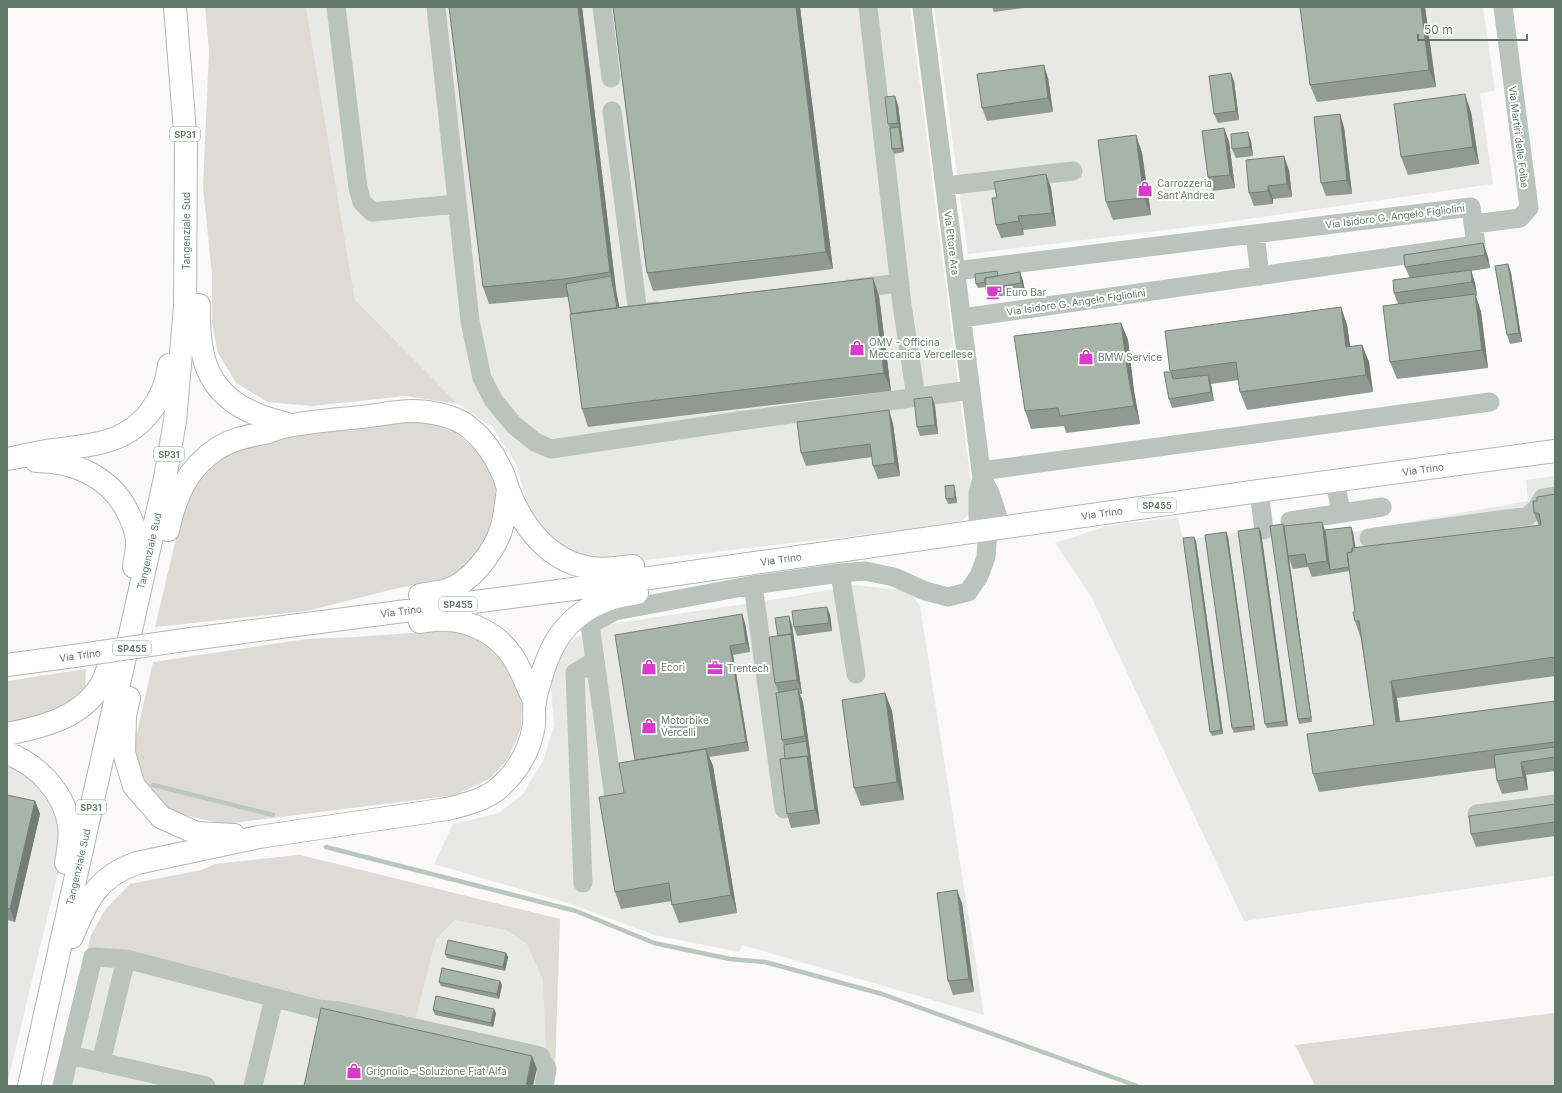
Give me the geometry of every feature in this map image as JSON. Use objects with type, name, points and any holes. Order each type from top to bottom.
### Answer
[{"type":"main road","name":"Tangenziale Sud","points":[[29,1086],[166,478],[174,428],[185,307],[186,260],[186,144],[175,7]]},
{"type":"main road","points":[[186,260],[199,282],[198,331],[201,353],[206,368],[213,381],[238,405],[256,414],[291,425]]},
{"type":"main road","points":[[7,460],[44,451],[101,443],[121,436],[134,428],[153,409],[165,387],[168,375],[172,333],[185,307]]},
{"type":"main road","points":[[138,598],[158,571],[172,512],[180,491],[190,474],[203,459],[219,447],[238,438],[291,425],[414,411],[440,414],[462,423],[478,436],[492,451],[502,472],[508,490],[531,533],[544,547],[572,563],[590,568],[608,570],[707,557],[760,562]]},
{"type":"main road","name":"Via Trino","points":[[7,665],[344,618],[573,589],[1259,490],[1555,451]]},
{"type":"main road","points":[[7,460],[44,461],[67,464],[84,470],[100,479],[114,490],[126,508],[134,525],[137,539],[133,572],[138,598]]},
{"type":"main road","points":[[344,618],[395,599],[448,590],[460,584],[486,559],[494,545],[501,531],[508,490]]},
{"type":"main road","points":[[53,980],[87,904],[95,891],[105,880],[121,868],[174,854],[216,847],[259,837],[447,810],[474,802],[494,792],[509,778],[520,763],[530,743],[534,723],[535,702],[543,669],[550,650],[559,635],[573,620],[589,609],[610,599],[640,592],[710,580],[760,562]]},
{"type":"main road","points":[[344,618],[389,626],[444,620],[463,622],[481,629],[497,641],[512,656],[535,702]]},
{"type":"main road","points":[[130,635],[136,665],[125,716],[124,753],[134,786],[161,817],[196,833],[259,837]]},
{"type":"main road","points":[[7,734],[51,724],[67,716],[92,697],[101,685],[108,671],[114,652],[130,635]]},
{"type":"main road","points":[[7,753],[26,762],[49,782],[58,795],[66,812],[69,826],[70,839],[67,858],[39,977],[41,1033]]},
{"type":"street","points":[[336,7],[358,188],[362,202],[372,212],[458,204]]},
{"type":"street","points":[[436,7],[470,321],[482,378],[494,401],[514,425],[535,442],[551,449],[739,421],[971,390]]},
{"type":"street","points":[[602,7],[612,78]]},
{"type":"street","points":[[868,7],[900,283],[916,397]]},
{"type":"street","name":"Via Ettore Ara","points":[[922,7],[981,475],[990,493],[997,514],[988,530]]},
{"type":"street","name":"Via Martiri delle Foibe","points":[[1474,224],[1520,218],[1528,208],[1502,7]]},
{"type":"street","points":[[612,111],[638,313],[670,310]]},
{"type":"street","points":[[945,186],[1073,171]]},
{"type":"street","name":"Via Isidoro G. Angelo Figliolini","points":[[956,271],[1127,242],[1255,234],[1471,207],[1474,224],[1476,245],[962,318]]},
{"type":"street","points":[[1255,234],[1260,276]]},
{"type":"street","points":[[828,292],[900,283]]},
{"type":"street","points":[[981,475],[1490,402]]},
{"type":"street","points":[[1335,480],[1341,513]]},
{"type":"street","points":[[1259,490],[1264,530]]},
{"type":"street","points":[[1369,538],[1528,516],[1537,508],[1543,498],[1555,496]]},
{"type":"street","points":[[1290,521],[1382,507]]},
{"type":"street","points":[[614,798],[590,624],[615,611],[753,585],[865,571],[894,577],[925,591],[948,597],[968,592],[979,576],[986,557],[988,530]]},
{"type":"street","points":[[840,573],[856,674]]},
{"type":"street","points":[[753,585],[784,809]]},
{"type":"street","points":[[583,883],[575,673],[595,661]]},
{"type":"street","points":[[1477,814],[1555,804]]},
{"type":"street","points":[[62,1086],[93,957],[126,959],[318,1009],[339,1011],[540,1056],[547,1069],[544,1086]]},
{"type":"street","points":[[102,1062],[126,959]]},
{"type":"street","points":[[253,1086],[274,998]]},
{"type":"street","points":[[70,1055],[206,1086]]},
{"type":"shaded area","points":[[205,7],[306,7],[355,300],[458,404],[406,396],[312,406],[268,402],[236,383],[218,353],[212,323],[212,274],[203,188],[209,51]]},
{"type":"shaded area","points":[[306,7],[910,7],[972,491],[971,511],[963,520],[946,525],[602,565],[552,541],[532,519],[515,462],[493,428],[458,404],[355,300]]},
{"type":"shaded area","points":[[934,7],[1483,7],[1495,91],[1480,93],[1493,184],[1206,225],[968,254]]},
{"type":"shaded area","points":[[425,421],[456,432],[486,460],[496,486],[498,505],[493,536],[469,564],[443,580],[398,588],[307,611],[155,627],[179,526],[191,491],[210,466],[245,443],[298,433]]},
{"type":"shaded area","points":[[1555,476],[1555,876],[1244,921],[1091,596],[1055,543],[1107,526],[1178,517],[1183,540],[1282,526],[1283,533],[1325,527],[1327,535],[1353,532],[1528,501],[1526,480]]},
{"type":"shaded area","points":[[854,585],[909,591],[920,606],[984,1015],[742,945],[739,952],[654,935],[571,904],[434,864],[453,824],[499,813],[523,794],[543,761],[554,725],[551,686],[559,657],[575,638],[610,624],[790,597]]},
{"type":"shaded area","points":[[454,630],[483,640],[502,658],[516,683],[522,705],[521,728],[508,759],[491,778],[456,795],[224,824],[180,814],[159,804],[138,774],[134,746],[153,662],[306,639]]},
{"type":"shaded area","points":[[86,669],[85,693],[66,709],[7,726],[7,681]]},
{"type":"shaded area","points":[[7,762],[40,782],[59,814],[62,857],[7,1084]]},
{"type":"shaded area","points":[[300,855],[560,919],[552,1086],[53,1086],[91,935],[105,910],[130,884],[202,870],[215,864]]},
{"type":"shaded area","points":[[300,855],[560,919],[555,1071],[546,1048],[543,980],[527,944],[506,930],[455,920],[436,939],[415,1021],[87,951],[91,935],[105,910],[130,884],[202,870],[215,864]]},
{"type":"shaded area","points":[[1555,1013],[1555,1086],[1315,1086],[1295,1045]]},
{"type":"building","points":[[449,7],[578,7],[610,272],[564,279],[483,287]]},
{"type":"building","points":[[613,7],[796,7],[826,252],[647,273]]},
{"type":"building","points":[[1300,7],[1421,7],[1429,70],[1310,85]]},
{"type":"building","points":[[1044,65],[1048,98],[982,108],[977,74]]},
{"type":"building","points":[[1231,73],[1236,111],[1214,114],[1209,76]]},
{"type":"building","points":[[1465,94],[1473,147],[1401,157],[1394,104]]},
{"type":"building","points":[[895,96],[898,123],[888,124],[885,97]]},
{"type":"building","points":[[1340,114],[1347,180],[1321,183],[1314,117]]},
{"type":"building","points":[[899,127],[902,148],[892,149],[890,128]]},
{"type":"building","points":[[1224,128],[1230,175],[1208,177],[1202,131]]},
{"type":"building","points":[[1248,132],[1250,147],[1232,149],[1231,134]]},
{"type":"building","points":[[1136,135],[1144,198],[1106,202],[1098,140]]},
{"type":"building","points":[[1284,156],[1287,184],[1268,186],[1268,191],[1249,193],[1246,160]]},
{"type":"building","points":[[1046,174],[1052,213],[1018,216],[1019,221],[996,225],[992,198],[997,198],[994,182]]},
{"type":"building","points":[[1483,243],[1485,255],[1405,267],[1404,255]]},
{"type":"building","points":[[1508,264],[1519,333],[1507,335],[1495,266]]},
{"type":"building","points":[[1471,270],[1472,282],[1394,293],[1393,280]]},
{"type":"building","points":[[997,271],[998,276],[985,278],[985,282],[976,284],[975,274]]},
{"type":"building","points":[[1020,272],[1021,283],[986,289],[985,278]]},
{"type":"building","points":[[611,276],[617,308],[571,314],[566,284]]},
{"type":"building","points":[[873,278],[884,373],[582,409],[570,314]]},
{"type":"building","points":[[1475,294],[1482,350],[1390,362],[1383,306]]},
{"type":"building","points":[[1341,307],[1346,347],[1362,345],[1366,375],[1240,392],[1236,362],[1170,371],[1165,331]]},
{"type":"building","points":[[1121,323],[1134,406],[1060,416],[1058,408],[1025,411],[1014,336]]},
{"type":"building","points":[[1164,372],[1171,372],[1173,379],[1208,375],[1211,392],[1169,399]]},
{"type":"building","points":[[932,397],[935,425],[917,427],[914,399]]},
{"type":"building","points":[[889,410],[895,463],[873,466],[870,444],[801,453],[797,422]]},
{"type":"building","points":[[954,485],[955,498],[946,499],[945,486]]},
{"type":"building","points":[[1555,494],[1555,657],[1391,681],[1396,722],[1555,701],[1555,742],[1313,774],[1307,734],[1374,725],[1359,621],[1355,621],[1353,612],[1355,612],[1347,553],[1352,552],[1352,548],[1541,525],[1539,513],[1534,513],[1533,501],[1537,501],[1537,497]]},
{"type":"building","points":[[1322,522],[1327,561],[1307,564],[1305,554],[1288,556],[1284,526]]},
{"type":"building","points":[[1283,524],[1311,718],[1298,719],[1270,526]]},
{"type":"building","points":[[1351,527],[1354,548],[1352,548],[1352,552],[1347,553],[1349,567],[1330,570],[1325,530]]},
{"type":"building","points":[[1259,528],[1286,721],[1265,724],[1238,531]]},
{"type":"building","points":[[1226,532],[1254,726],[1232,728],[1205,535]]},
{"type":"building","points":[[1194,537],[1221,730],[1210,732],[1183,538]]},
{"type":"building","points":[[827,607],[829,623],[794,627],[792,611]]},
{"type":"building","points":[[742,614],[746,643],[730,646],[746,742],[635,760],[615,635]]},
{"type":"building","points":[[789,616],[792,638],[791,634],[778,636],[775,618]]},
{"type":"building","points":[[791,634],[797,680],[775,683],[769,637]]},
{"type":"building","points":[[798,689],[805,736],[782,740],[776,693]]},
{"type":"building","points":[[885,693],[897,782],[854,788],[842,700]]},
{"type":"building","points":[[806,741],[809,760],[807,756],[785,759],[784,745]]},
{"type":"building","points":[[1555,747],[1555,757],[1521,762],[1523,777],[1497,781],[1494,755]]},
{"type":"building","points":[[706,749],[731,895],[672,905],[669,883],[615,892],[599,797],[624,793],[619,763]]},
{"type":"building","points":[[807,756],[815,810],[787,814],[780,759]]},
{"type":"building","points":[[7,795],[35,801],[10,909],[7,908]]},
{"type":"building","points":[[1555,804],[1555,822],[1471,834],[1469,816]]},
{"type":"building","points":[[957,890],[969,979],[948,981],[937,893]]},
{"type":"building","points":[[448,940],[506,953],[503,967],[445,954]]},
{"type":"building","points":[[442,968],[500,981],[497,994],[439,982]]},
{"type":"building","points":[[436,996],[494,1009],[491,1023],[433,1010]]},
{"type":"building","points":[[321,1008],[532,1056],[526,1086],[304,1086]]},
{"type":"waterway","points":[[153,785],[273,815]]},
{"type":"waterway","points":[[326,847],[576,911],[654,943],[730,959],[765,962],[882,994],[1137,1086]]},
{"type":"place","name":"Carrozzeria Sant'Andrea","points":[[1145,189]]},
{"type":"place","name":"Euro Bar","points":[[994,292]]},
{"type":"place","name":"OMV - Officina Meccanica Vercellese","points":[[857,348]]},
{"type":"place","name":"BMW Service","points":[[1086,357]]},
{"type":"place","name":"Ecorì","points":[[649,667]]},
{"type":"place","name":"Trentech","points":[[715,668]]},
{"type":"place","name":"Motorbike Vercelli","points":[[649,726]]},
{"type":"place","name":"Grignolio - Soluzione Fiat Alfa","points":[[354,1071]]}]
